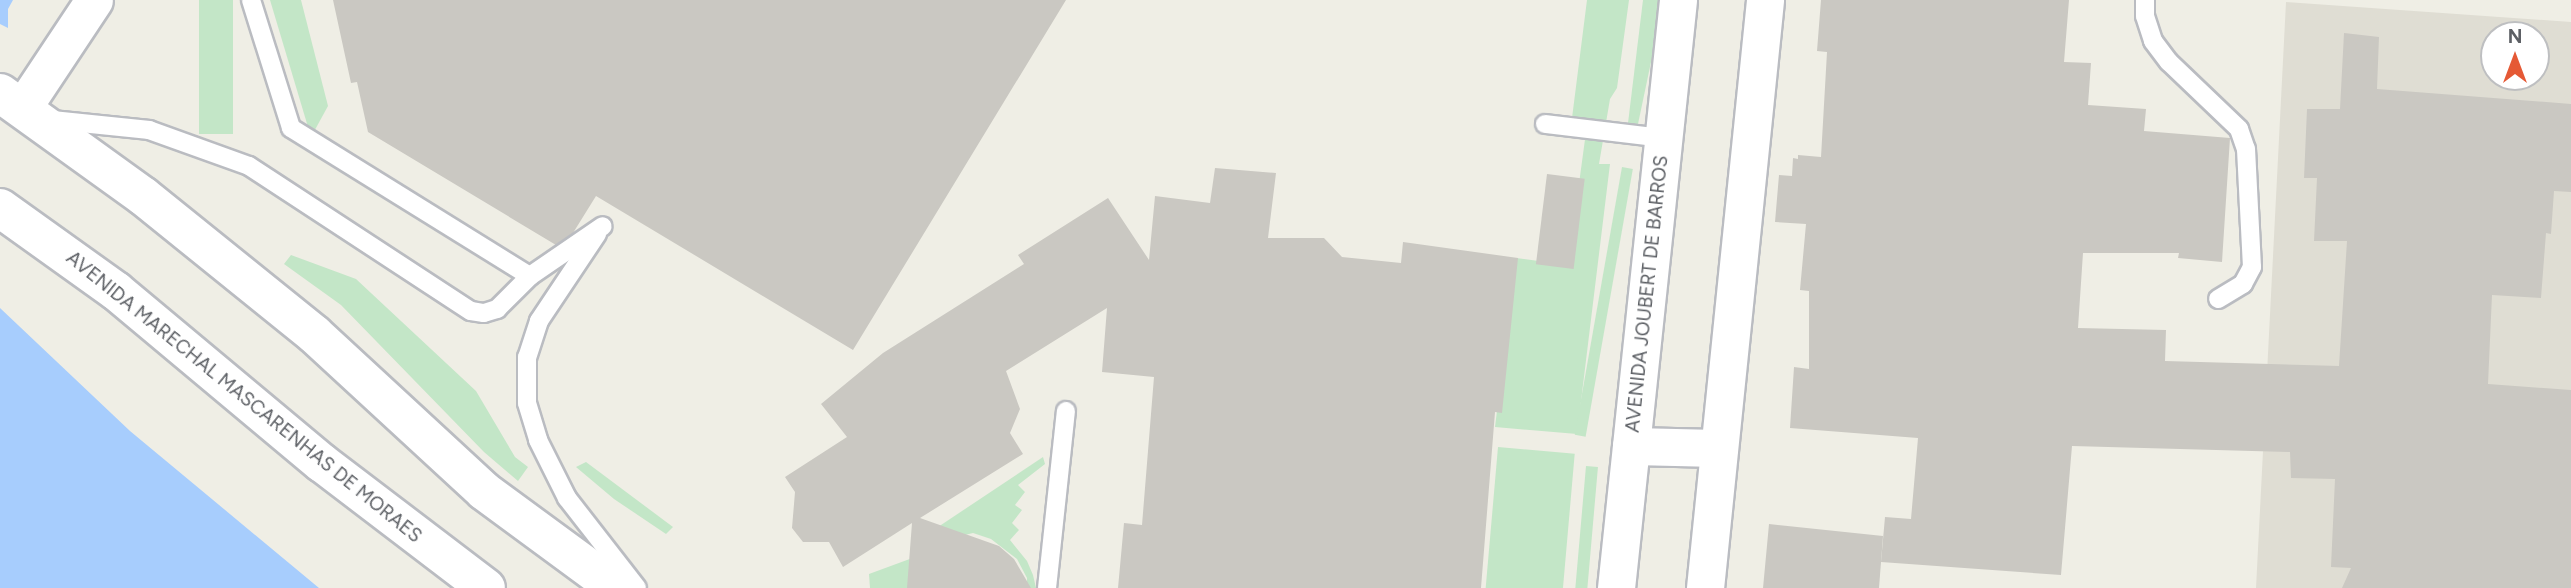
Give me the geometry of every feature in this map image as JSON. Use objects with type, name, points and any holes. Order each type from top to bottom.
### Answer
[{"type":"main road","points":[[15,108],[144,196],[314,334],[484,491],[616,588]]},
{"type":"main road","name":"AVENIDA MARECHAL MASCARENHAS DE MORAES","points":[[0,208],[116,290],[322,463],[486,588]]},
{"type":"street","points":[[15,108],[94,0]]},
{"type":"street","name":"AVENIDA JOUBERT DE BARROS","points":[[1616,588],[1678,0]]},
{"type":"street","points":[[1705,588],[1765,0]]},
{"type":"street","points":[[1631,446],[1719,447]]},
{"type":"lane","points":[[251,0],[292,128],[530,276]]},
{"type":"lane","points":[[2145,0],[2153,41],[2169,62],[2239,129],[2246,149],[2252,267],[2243,284],[2218,299]]},
{"type":"lane","points":[[15,108],[149,130],[249,166],[471,311],[484,313],[497,309],[530,276],[603,226],[539,321],[527,357],[527,403],[538,440],[567,498],[637,588]]},
{"type":"lane","points":[[1545,124],[1663,138]]},
{"type":"lane","points":[[1047,588],[1066,411]]},
{"type":"shaded area","points":[[2286,2],[2571,22],[2571,588],[2256,588]]},
{"type":"green space","points":[[199,0],[233,0],[233,134],[199,134]]},
{"type":"green space","points":[[270,0],[301,0],[328,106],[311,137]]},
{"type":"green space","points":[[1587,0],[1629,0],[1617,88],[1610,99],[1599,164],[1610,164],[1577,434],[1495,427],[1516,258],[1568,265],[1586,132],[1598,122],[1572,118]]},
{"type":"green space","points":[[1643,0],[1664,0],[1638,124],[1628,123]]},
{"type":"green space","points":[[1622,167],[1633,169],[1586,437],[1575,435]]},
{"type":"green space","points":[[291,255],[356,279],[476,391],[515,457],[528,467],[518,481],[484,452],[341,305],[284,264]]},
{"type":"green space","points":[[1498,447],[1575,454],[1563,588],[1486,588]]},
{"type":"green space","points":[[1043,457],[1045,464],[1018,485],[1025,492],[1015,505],[1022,510],[1012,523],[1019,530],[1010,540],[1027,561],[1036,588],[1027,588],[1027,578],[1017,559],[991,539],[973,533],[944,540],[935,529]]},
{"type":"green space","points":[[586,462],[673,527],[666,534],[614,499],[576,467]]},
{"type":"green space","points":[[1586,466],[1598,467],[1587,588],[1575,588]]},
{"type":"green space","points":[[926,553],[908,588],[870,588],[869,574]]},
{"type":"water","points":[[0,0],[13,0],[8,9],[8,28],[0,24]]},
{"type":"water","points":[[0,308],[130,431],[319,588],[0,588]]},
{"type":"building","points":[[333,0],[1066,0],[853,350],[596,196],[573,233],[556,245],[368,132],[357,82],[351,83]]},
{"type":"building","points":[[1821,0],[2069,0],[2064,62],[2091,63],[2088,105],[2146,109],[2144,131],[2230,138],[2222,262],[2178,258],[2179,253],[2083,253],[2078,328],[2166,330],[2165,361],[2339,366],[2347,241],[2314,241],[2317,178],[2304,178],[2307,109],[2340,109],[2344,33],[2379,37],[2377,89],[2571,104],[2571,192],[2554,191],[2551,234],[2546,233],[2541,298],[2492,295],[2488,384],[2571,390],[2571,588],[2342,588],[2351,568],[2331,567],[2335,479],[2291,478],[2290,452],[2072,446],[2061,575],[1881,562],[1885,517],[1911,519],[1918,438],[1790,428],[1794,367],[1809,369],[1809,291],[1800,290],[1806,224],[1775,222],[1779,175],[1792,176],[1793,158],[1798,159],[1798,155],[1821,157],[1827,52],[1817,51]]},
{"type":"building","points":[[1215,168],[1276,173],[1268,238],[1324,238],[1342,257],[1401,263],[1403,242],[1518,258],[1502,413],[1495,412],[1481,588],[1118,588],[1124,523],[1142,525],[1154,377],[1102,372],[1107,308],[1006,371],[1020,409],[1010,433],[1023,454],[920,518],[999,546],[1014,559],[1031,588],[907,588],[912,523],[843,567],[829,542],[803,542],[792,528],[795,492],[785,477],[847,437],[821,404],[883,353],[1024,264],[1018,255],[1108,198],[1149,260],[1155,196],[1210,203]]},
{"type":"building","points":[[1547,174],[1585,179],[1574,269],[1536,264]]},
{"type":"building","points":[[1769,524],[1883,536],[1879,588],[1763,588]]}]
